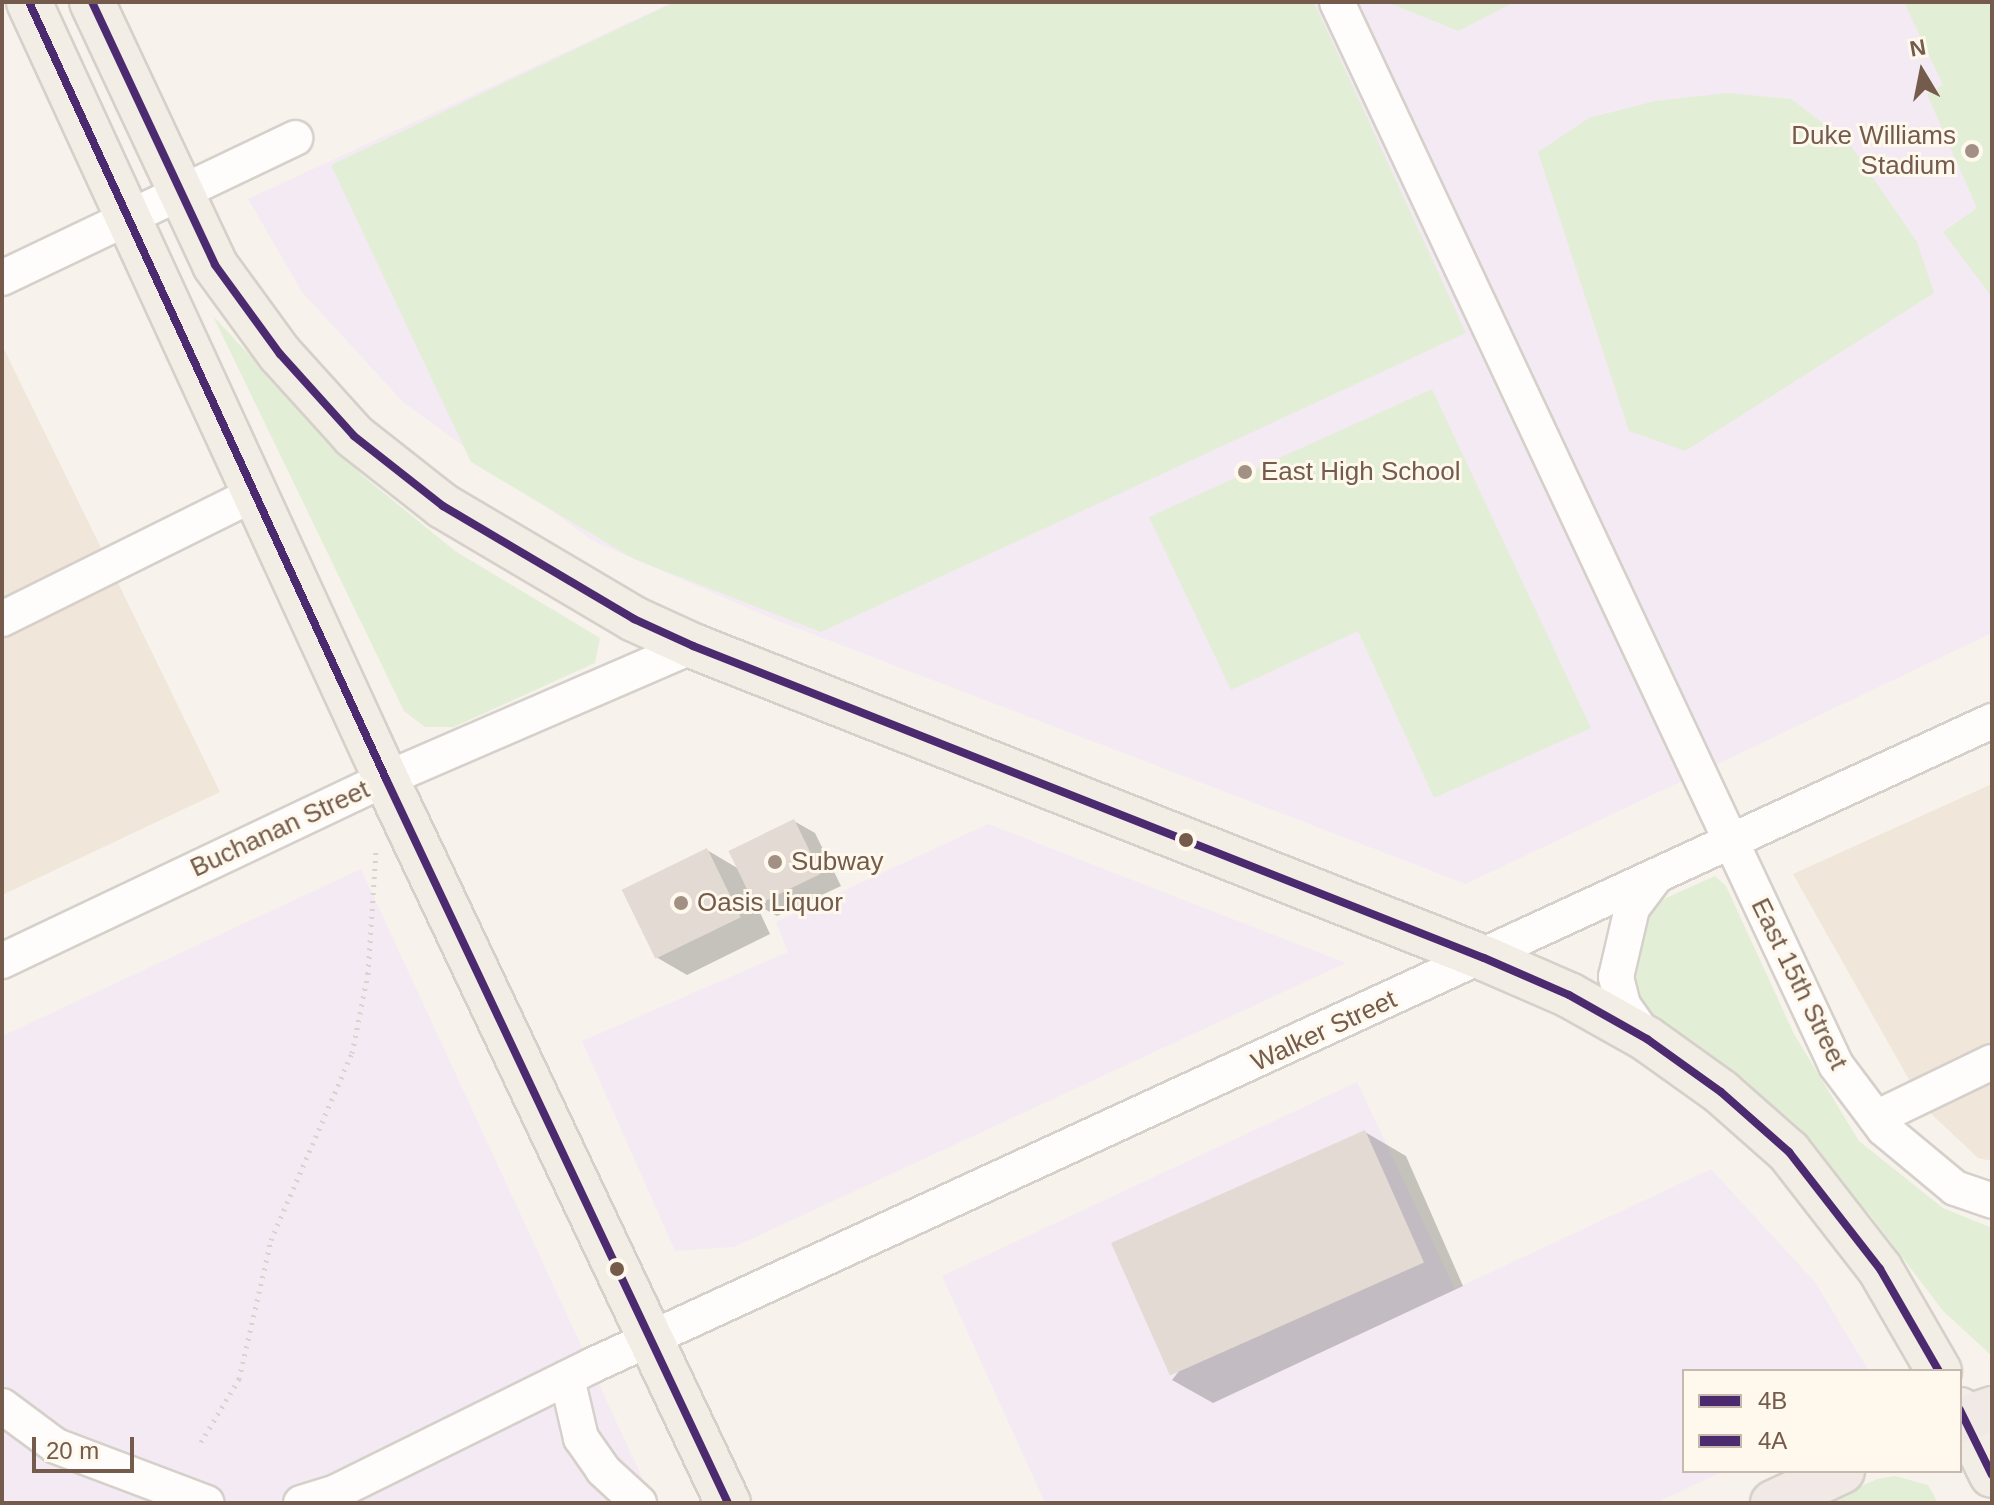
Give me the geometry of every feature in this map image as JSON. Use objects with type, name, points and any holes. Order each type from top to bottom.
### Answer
[{"type":"highway","points":[[1773,1503],[1838,1473]]},
{"type":"main road","points":[[29,2],[386,779],[653,1337],[728,1503]]},
{"type":"main road","points":[[92,2],[215,265],[280,354],[354,436],[481,529],[634,619],[693,646],[1484,958],[1569,995],[1647,1039],[1721,1092],[1789,1152],[1880,1269],[1938,1369]]},
{"type":"main road","points":[[1969,1414],[1992,1475]]},
{"type":"street","name":"East 15th Street","points":[[1337,2],[1836,1065],[1876,1118],[1955,1188],[1992,1201]]},
{"type":"street","points":[[2,278],[295,138]]},
{"type":"street","points":[[2,619],[256,493]]},
{"type":"street","name":"Buchanan Street","points":[[2,961],[386,779],[693,646]]},
{"type":"street","name":"Walker Street","points":[[301,1503],[334,1493],[653,1337],[1484,958],[1992,721]]},
{"type":"street","points":[[1647,1039],[1623,1005],[1616,977],[1632,908],[1656,878]]},
{"type":"street","points":[[1876,1118],[1992,1062]]},
{"type":"street","points":[[567,1378],[575,1427],[588,1451],[639,1503]]},
{"type":"street","points":[[2,1406],[56,1446],[207,1503]]},
{"type":"path","points":[[201,1442],[239,1379],[271,1240],[352,1053],[368,974],[376,849]]},
{"type":"shaded area","name":"East High School","points":[[673,2],[1992,2],[1992,633],[1466,884],[773,619],[593,541],[403,402],[302,292],[248,199]]},
{"type":"shaded area","points":[[2,345],[220,792],[2,895]]},
{"type":"shaded area","points":[[1992,784],[1992,1161],[1978,1158],[1925,1108],[1793,874]]},
{"type":"shaded area","points":[[988,824],[1346,963],[734,1247],[675,1251],[582,1041],[788,952],[776,922]]},
{"type":"shaded area","points":[[361,869],[654,1503],[2,1503],[2,1036]]},
{"type":"shaded area","points":[[1357,1082],[1455,1289],[1711,1169],[1815,1282],[1868,1369],[1682,1369],[1682,1473],[1720,1473],[1656,1503],[1045,1503],[942,1276]]},
{"type":"green space","points":[[675,2],[1314,2],[1466,333],[821,632],[634,559],[471,462],[331,165]]},
{"type":"green space","points":[[1387,2],[1515,2],[1458,31]]},
{"type":"green space","name":"Duke Williams Stadium","points":[[1904,2],[1992,2],[1992,297],[1943,232],[1977,208],[1927,94],[1943,85]]},
{"type":"green space","points":[[1728,93],[1791,99],[1849,143],[1917,242],[1934,293],[1685,451],[1629,431],[1538,152],[1589,118],[1655,101]]},
{"type":"green space","points":[[213,316],[362,475],[455,551],[600,638],[595,663],[454,727],[425,727],[404,711]]},
{"type":"green space","points":[[1432,389],[1591,728],[1434,798],[1358,631],[1231,690],[1149,517]]},
{"type":"green space","points":[[1715,876],[1726,886],[1794,1034],[1859,1141],[1943,1208],[1992,1228],[1992,1356],[1943,1311],[1871,1216],[1805,1143],[1656,1023],[1639,998],[1631,974],[1644,917],[1666,898]]},
{"type":"green space","points":[[1895,1476],[1928,1485],[1938,1503],[1824,1503],[1877,1479]]},
{"type":"building","name":"Subway","points":[[794,819],[821,874],[755,906],[728,851]]},
{"type":"building","name":"Oasis Liquor","points":[[707,848],[741,917],[655,959],[622,890]]},
{"type":"building","points":[[1365,1130],[1424,1262],[1170,1376],[1111,1243]]},
{"type":"transit line","name":"4A","points":[[29,2],[386,779],[728,1503]]},
{"type":"transit line","name":"4B","points":[[92,2],[215,265],[280,354],[354,436],[443,506],[634,619],[693,646],[1484,958],[1569,995],[1647,1039],[1721,1092],[1789,1152],[1880,1269],[1938,1369]]},
{"type":"transit line","name":"4B","points":[[1962,1414],[1992,1475]]},
{"type":"place","name":"Duke Williams Stadium","points":[[1972,151]]},
{"type":"place","name":"East High School","points":[[1245,472]]},
{"type":"place","name":"Subway","points":[[775,862]]},
{"type":"place","name":"Oasis Liquor","points":[[681,903]]}]
